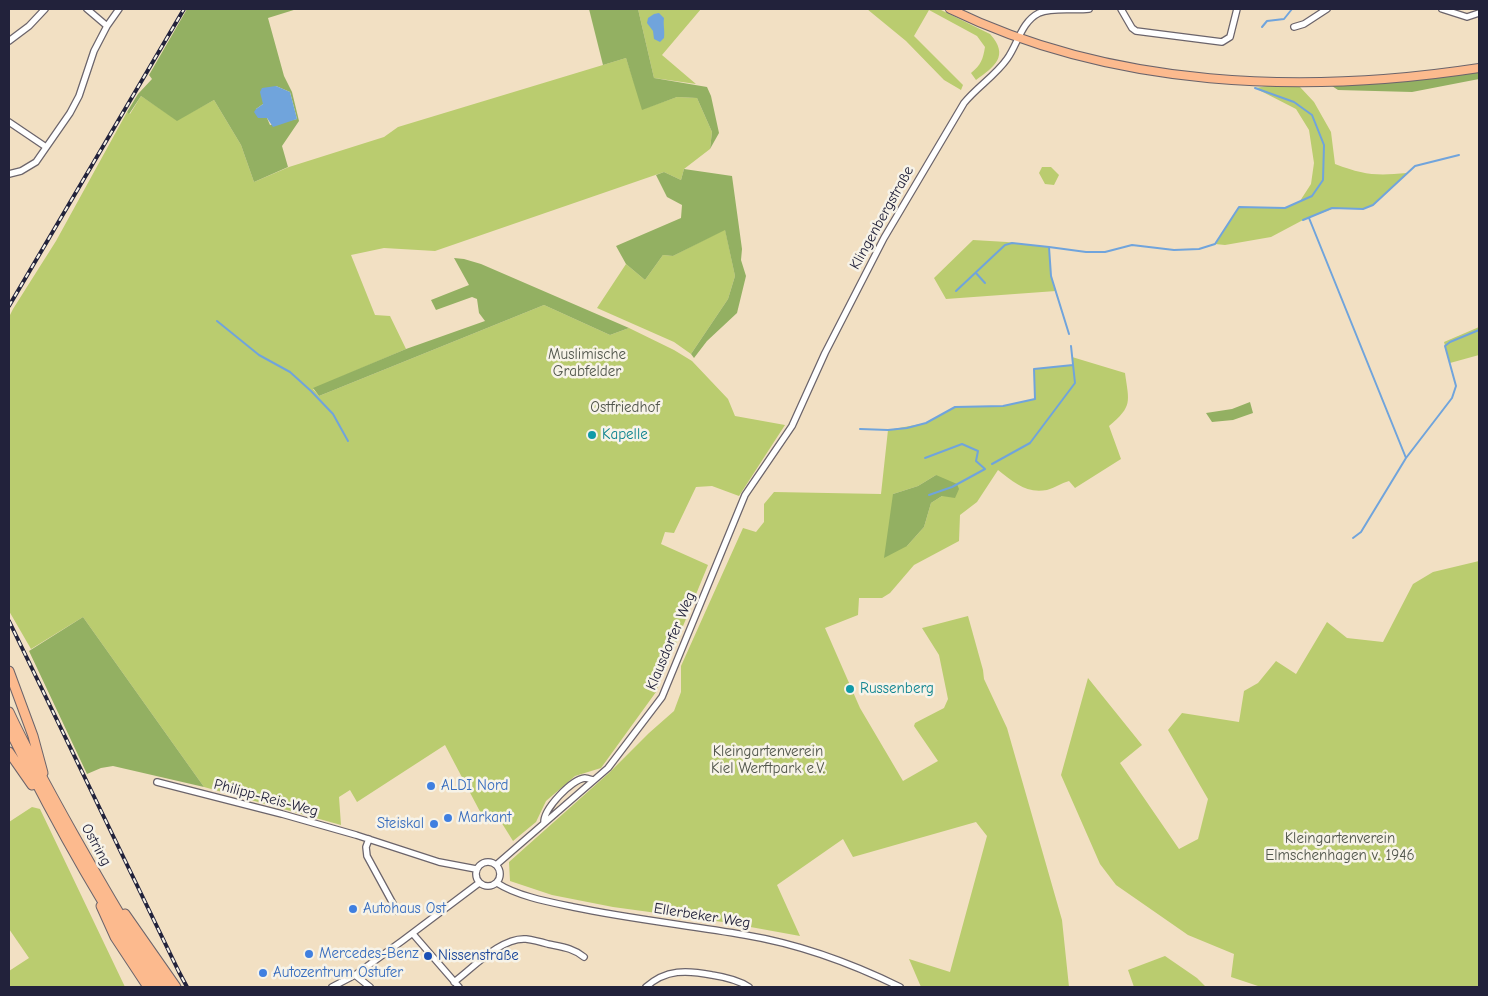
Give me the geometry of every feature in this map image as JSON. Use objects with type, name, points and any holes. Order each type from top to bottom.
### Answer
[{"type":"highway","points":[[9,671],[33,736],[46,785]]},
{"type":"highway","name":"Ostring","points":[[9,712],[100,890],[141,963],[158,987]]},
{"type":"highway","name":"Ostring","points":[[9,729],[47,804],[100,890],[166,987]]},
{"type":"highway","points":[[9,752],[47,804]]},
{"type":"highway","points":[[100,890],[102,910],[116,937],[148,987]]},
{"type":"highway","points":[[100,890],[117,903],[176,987]]},
{"type":"main road","points":[[950,9],[1018,38],[1081,56],[1143,69],[1236,81],[1308,83],[1361,81],[1479,68]]},
{"type":"street","points":[[9,42],[29,26],[45,9]]},
{"type":"street","points":[[87,9],[107,26]]},
{"type":"street","points":[[9,174],[28,168],[36,162],[75,106],[94,51],[107,26],[119,9]]},
{"type":"street","name":"Klingenbergstraße","points":[[745,495],[792,426],[833,336],[884,238],[964,103],[972,92],[1006,60],[1024,26],[1033,17],[1041,12],[1054,10],[1089,9]]},
{"type":"street","points":[[1121,9],[1132,28],[1136,31],[1222,42],[1230,37],[1237,9]]},
{"type":"street","points":[[1294,27],[1304,24],[1327,9]]},
{"type":"street","points":[[1442,9],[1467,17],[1479,13]]},
{"type":"street","points":[[9,122],[46,147]]},
{"type":"street","name":"Klausdorfer Weg","points":[[476,869],[484,862],[496,865],[608,768],[662,697],[745,495]]},
{"type":"street","name":"Klausdorfer Weg","points":[[544,823],[544,816],[552,802],[576,782],[586,778],[593,780]]},
{"type":"street","name":"Philipp-Reis-Weg","points":[[156,782],[282,814],[369,839],[439,862],[476,869]]},
{"type":"street","points":[[369,839],[366,847],[367,856],[397,911]]},
{"type":"street","points":[[476,869],[476,877],[479,883],[488,887],[497,883],[500,874],[496,865]]},
{"type":"street","points":[[332,987],[355,975],[413,934],[479,883]]},
{"type":"street","name":"Ellerbeker Weg","points":[[497,883],[506,889],[559,904],[612,915],[748,935],[795,946],[843,962],[900,987]]},
{"type":"street","points":[[413,934],[456,985],[494,950],[513,940],[524,939],[567,948],[574,950],[584,957]]},
{"type":"street","points":[[646,987],[665,975],[684,971],[726,977],[749,987]]},
{"type":"street","points":[[355,975],[370,987]]},
{"type":"green space","points":[[187,9],[297,9],[268,18],[284,76],[292,92],[299,121],[282,146],[288,167],[254,182],[241,145],[214,100],[177,121],[141,96],[129,114],[127,112],[138,94],[152,79],[149,75]],"holes":[[[276,86],[290,92],[297,119],[270,125],[267,118],[256,109],[263,104]]]},
{"type":"green space","points":[[589,9],[638,9],[654,78],[707,87],[711,96],[719,133],[710,149],[712,132],[697,98],[677,97],[642,110],[626,58],[603,65]]},
{"type":"green space","points":[[638,9],[701,9],[662,55],[696,84],[654,78]]},
{"type":"green space","points":[[867,9],[939,9],[990,34],[999,49],[999,55],[994,66],[976,80],[971,73],[981,62],[985,47],[977,36],[929,10],[914,36],[963,85],[961,90],[944,80],[906,41]]},
{"type":"green space","points":[[626,58],[643,109],[677,97],[697,98],[712,132],[710,149],[684,169],[681,180],[664,172],[435,251],[384,248],[351,255],[375,315],[390,316],[406,349],[313,389],[319,396],[544,305],[610,335],[629,328],[674,350],[692,361],[728,399],[735,416],[785,425],[739,496],[712,486],[696,487],[674,533],[665,532],[661,544],[708,565],[656,692],[601,768],[575,776],[546,801],[536,822],[513,841],[498,817],[486,823],[445,745],[357,802],[350,790],[339,797],[341,825],[204,787],[83,617],[31,649],[9,611],[9,317],[56,241],[127,112],[130,114],[141,96],[177,120],[214,100],[241,145],[254,182],[289,167],[384,137],[398,127]]},
{"type":"green space","points":[[1479,70],[1479,79],[1412,92],[1338,90],[1332,86],[1392,82]]},
{"type":"green space","points":[[1268,86],[1300,87],[1314,102],[1331,132],[1335,164],[1370,174],[1407,173],[1373,205],[1363,209],[1332,209],[1303,220],[1271,237],[1225,245],[1215,244],[1239,207],[1285,208],[1300,201],[1311,184],[1314,163],[1309,130],[1296,109],[1255,88]]},
{"type":"green space","points":[[1042,167],[1051,167],[1059,175],[1054,185],[1045,184],[1039,173]]},
{"type":"green space","points":[[684,169],[732,176],[742,249],[741,260],[746,276],[737,313],[707,341],[694,358],[691,354],[728,299],[735,276],[725,230],[673,256],[663,255],[645,280],[626,264],[616,246],[681,218],[682,205],[667,197],[656,175],[664,172],[681,180]]},
{"type":"green space","points":[[725,229],[735,276],[728,299],[691,354],[674,342],[597,308],[626,264],[645,280],[663,255],[673,256]]},
{"type":"green space","points":[[973,240],[1049,247],[1051,276],[1056,291],[946,299],[934,278]]},
{"type":"green space","points":[[454,258],[481,264],[629,328],[610,335],[544,305],[319,396],[313,388],[406,349],[485,321],[479,313],[477,299],[472,297],[436,310],[431,300],[469,285]]},
{"type":"green space","points":[[1479,327],[1479,355],[1450,363],[1444,342]]},
{"type":"green space","name":"Kleingartenverein Kiel Werftpark e.V.","points":[[1072,357],[1125,373],[1128,403],[1122,413],[1109,426],[1121,459],[1075,488],[1069,481],[1047,490],[1026,489],[998,470],[977,502],[960,515],[959,541],[914,565],[890,593],[882,598],[859,598],[858,615],[825,628],[860,708],[903,781],[938,761],[914,726],[915,723],[944,708],[948,699],[939,655],[922,628],[968,616],[984,679],[1007,728],[1062,920],[1069,987],[921,987],[909,959],[950,972],[987,836],[976,822],[853,857],[843,839],[777,885],[800,936],[723,922],[613,907],[552,895],[510,881],[509,862],[610,772],[674,711],[681,692],[681,666],[743,528],[756,532],[764,522],[764,504],[774,492],[881,494],[888,430],[926,423],[955,407],[1003,406],[1035,399],[1034,369],[1073,365]],"holes":[[[936,475],[942,496],[931,503],[924,527],[907,546],[893,494],[918,486]]]},
{"type":"green space","points":[[1250,402],[1253,413],[1233,420],[1212,422],[1206,413],[1232,409]]},
{"type":"green space","points":[[936,475],[957,484],[959,489],[955,498],[942,496],[931,503],[924,527],[907,546],[884,558],[893,494],[918,486]]},
{"type":"green space","name":"Kleingartenverein Elmschenhagen v. 1946","points":[[1479,561],[1479,987],[1258,987],[1231,977],[1234,954],[1188,935],[1116,885],[1100,864],[1061,775],[1088,678],[1142,745],[1120,763],[1179,849],[1198,839],[1208,799],[1168,730],[1182,713],[1239,722],[1244,691],[1258,683],[1276,661],[1296,674],[1327,622],[1347,638],[1383,642],[1413,584],[1433,572]]},
{"type":"green space","points":[[83,617],[204,787],[113,766],[101,768],[87,774],[29,651]]},
{"type":"green space","points":[[32,807],[40,809],[125,987],[9,987],[9,971],[29,958],[9,929],[9,822]]},
{"type":"green space","points":[[1165,956],[1197,978],[1206,987],[1134,987],[1128,970]]},
{"type":"water","points":[[659,13],[664,18],[664,38],[660,42],[654,39],[653,31],[647,23],[648,18]]},
{"type":"water","points":[[276,86],[290,92],[297,119],[273,127],[267,118],[258,118],[254,112],[263,104],[260,92],[262,88]]},
{"type":"waterway","points":[[1262,27],[1267,21],[1284,19],[1292,9]]},
{"type":"waterway","points":[[1069,334],[1051,276],[1049,247],[1086,252],[1105,252],[1132,245],[1174,250],[1199,249],[1215,244],[1239,207],[1285,208],[1312,196],[1323,180],[1324,145],[1312,115],[1294,102],[1255,88]]},
{"type":"waterway","points":[[1303,220],[1332,208],[1363,209],[1373,205],[1415,166],[1459,155]]},
{"type":"waterway","points":[[1309,218],[1406,458]]},
{"type":"waterway","points":[[956,291],[1005,245],[1012,243],[1049,247]]},
{"type":"waterway","points":[[976,273],[985,283]]},
{"type":"waterway","points":[[217,321],[259,355],[290,372],[311,391],[333,414],[348,441]]},
{"type":"waterway","points":[[1353,538],[1361,532],[1406,458],[1452,398],[1456,386],[1445,346],[1479,330]]},
{"type":"waterway","points":[[992,464],[1030,443],[1075,383],[1071,346]]},
{"type":"waterway","points":[[860,429],[888,430],[907,428],[926,423],[955,407],[1003,406],[1035,399],[1034,369],[1073,365]]},
{"type":"waterway","points":[[925,458],[962,444],[978,451],[976,461],[985,469],[952,487],[929,495]]},
{"type":"railway","points":[[9,306],[184,9]]},
{"type":"railway","points":[[9,621],[187,987]]},
{"type":"place","name":"Kapelle","points":[[592,435]]},
{"type":"place","name":"Russenberg","points":[[850,689]]},
{"type":"place","name":"ALDI Nord","points":[[431,786]]},
{"type":"place","name":"Markant","points":[[448,818]]},
{"type":"place","name":"Steiskal","points":[[434,824]]},
{"type":"place","name":"Autohaus Ost","points":[[353,909]]},
{"type":"place","name":"Mercedes-Benz","points":[[309,954]]},
{"type":"place","name":"Nissenstraße","points":[[428,956]]},
{"type":"place","name":"Autozentrum Ostufer","points":[[263,973]]},
{"type":"park label","name":"Muslimische Grabfelder","points":[[587,364]]},
{"type":"park label","name":"Ostfriedhof","points":[[625,408]]}]
